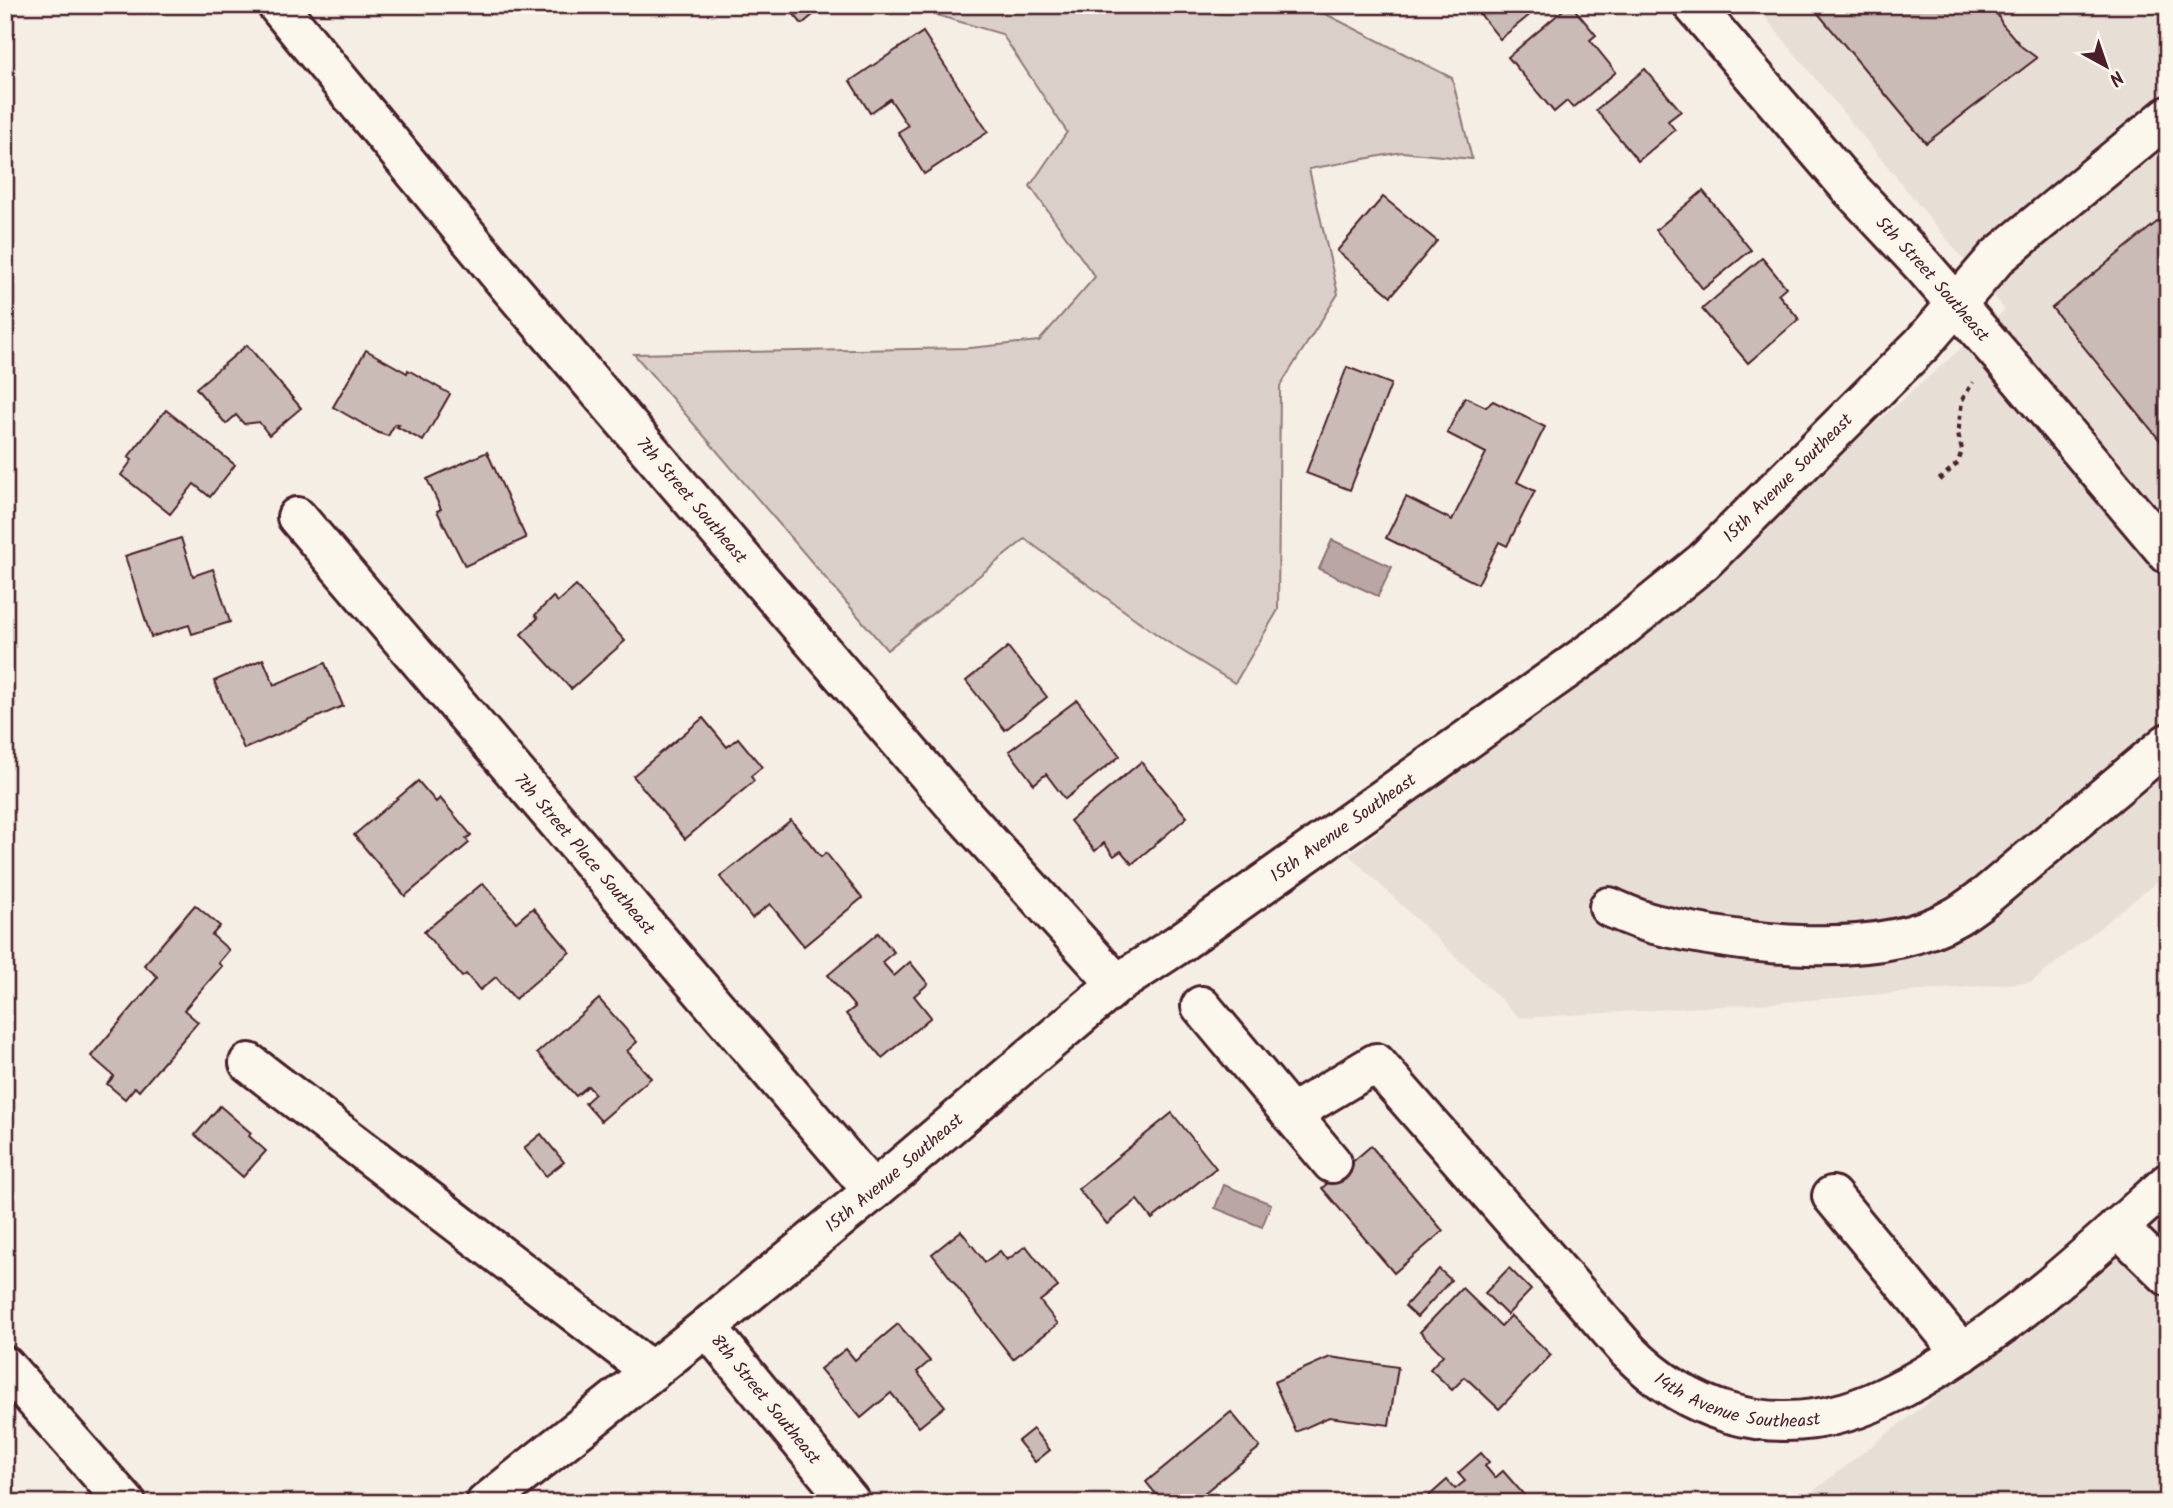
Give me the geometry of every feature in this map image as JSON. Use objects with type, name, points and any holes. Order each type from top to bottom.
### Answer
[{"type":"street","name":"7th Street Southeast","points":[[277,5],[499,274],[719,531],[953,803],[1117,985]]},
{"type":"street","name":"5th Street Southeast","points":[[1693,5],[1849,187],[1956,303],[2168,554]]},
{"type":"street","name":"15th Avenue Southeast","points":[[486,1503],[873,1191],[1117,985],[1612,636],[1703,562],[1922,344],[1997,257],[2168,116]]},
{"type":"street","name":"7th Street Place Southeast","points":[[297,517],[873,1191]]},
{"type":"street","points":[[1609,907],[1662,926],[1788,944],[1856,944],[1890,939],[1926,929],[1956,917],[1987,894],[2168,743]]},
{"type":"street","points":[[1201,1006],[1332,1163]]},
{"type":"street","points":[[249,1063],[653,1370]]},
{"type":"street","name":"14th Avenue Southeast","points":[[1291,1114],[1376,1063],[1628,1351],[1657,1378],[1699,1404],[1718,1411],[1762,1419],[1817,1419],[1846,1412],[1879,1401],[1917,1381],[2035,1301],[2168,1183]]},
{"type":"street","points":[[1832,1196],[1962,1353]]},
{"type":"street","points":[[2118,1227],[2168,1276]]},
{"type":"street","name":"8th Street Southeast","points":[[706,1327],[851,1503]]},
{"type":"street","points":[[5,1366],[126,1503]]},
{"type":"path","points":[[1939,480],[1958,463],[1962,450],[1958,434],[1962,400],[1976,377]]},
{"type":"shaded area","points":[[912,5],[1308,5],[1452,78],[1472,159],[1402,152],[1309,169],[1338,294],[1280,386],[1278,610],[1235,683],[1166,641],[1025,539],[887,650],[634,354],[970,348],[1039,341],[1095,277],[1030,186],[1067,132],[1002,34],[916,9]]},
{"type":"shaded area","points":[[1755,5],[2168,5],[2168,873],[2032,982],[1774,1003],[1520,1018],[1349,855],[1703,574],[2005,310]]},
{"type":"shaded area","points":[[1332,540],[1392,567],[1378,596],[1319,569]]},
{"type":"shaded area","points":[[1224,1185],[1271,1204],[1262,1227],[1215,1208]]},
{"type":"shaded area","points":[[2168,1209],[2168,1503],[1798,1503],[2092,1275]]},
{"type":"building","points":[[786,5],[825,5],[802,24]]},
{"type":"building","points":[[1473,5],[1542,5],[1500,39]]},
{"type":"building","points":[[1569,5],[1596,35],[1590,40],[1616,72],[1573,108],[1567,101],[1554,112],[1508,57]]},
{"type":"building","points":[[1811,5],[1993,5],[2002,24],[2022,47],[2037,58],[1926,143]]},
{"type":"building","points":[[923,32],[988,132],[924,174],[898,132],[908,126],[890,99],[870,113],[850,81]]},
{"type":"building","points":[[1645,69],[1681,111],[1668,121],[1675,130],[1638,161],[1596,110]]},
{"type":"building","points":[[1703,191],[1751,250],[1703,289],[1656,230]]},
{"type":"building","points":[[1383,197],[1437,241],[1391,296],[1337,251]]},
{"type":"building","points":[[2168,213],[2168,439],[2162,443],[2052,308]]},
{"type":"building","points":[[1762,258],[1786,287],[1778,294],[1799,319],[1748,363],[1702,309]]},
{"type":"building","points":[[247,345],[301,408],[269,435],[259,422],[244,424],[236,415],[226,424],[196,388]]},
{"type":"building","points":[[366,350],[450,394],[423,441],[395,424],[388,436],[379,433],[333,407]]},
{"type":"building","points":[[1347,367],[1391,384],[1350,490],[1306,473]]},
{"type":"building","points":[[1465,397],[1486,407],[1493,401],[1545,427],[1517,482],[1535,491],[1507,546],[1499,542],[1478,584],[1386,538],[1406,497],[1452,520],[1486,453],[1447,433]]},
{"type":"building","points":[[166,410],[235,465],[210,497],[194,484],[170,514],[121,475],[132,460],[128,457]]},
{"type":"building","points":[[487,452],[526,538],[465,566],[437,511],[441,509],[427,479]]},
{"type":"building","points":[[181,538],[193,576],[213,569],[230,622],[192,634],[189,625],[151,637],[125,556]]},
{"type":"building","points":[[576,586],[625,641],[571,689],[521,634],[538,618],[535,615],[553,597],[558,602]]},
{"type":"building","points":[[1008,647],[1047,697],[1005,730],[966,681]]},
{"type":"building","points":[[263,659],[274,685],[325,663],[343,706],[244,749],[214,681]]},
{"type":"building","points":[[1077,700],[1120,756],[1065,799],[1046,774],[1034,784],[1009,751]]},
{"type":"building","points":[[703,718],[727,747],[738,738],[762,767],[751,776],[754,781],[685,839],[633,776]]},
{"type":"building","points":[[1141,762],[1187,817],[1132,864],[1121,851],[1114,856],[1104,843],[1095,851],[1070,821]]},
{"type":"building","points":[[418,781],[436,802],[440,798],[471,835],[466,839],[469,843],[405,896],[354,835]]},
{"type":"building","points":[[791,820],[821,857],[826,853],[862,898],[804,946],[770,904],[752,918],[720,877]]},
{"type":"building","points":[[483,883],[516,922],[533,908],[570,952],[515,999],[496,977],[480,990],[466,974],[462,977],[424,932]]},
{"type":"building","points":[[195,905],[220,926],[212,935],[229,950],[218,963],[222,966],[184,1010],[198,1022],[139,1091],[135,1087],[125,1099],[107,1084],[114,1076],[91,1056],[158,977],[144,965]]},
{"type":"building","points":[[878,933],[894,952],[882,962],[894,976],[910,962],[928,984],[914,996],[931,1017],[882,1058],[846,1014],[855,1007],[828,975]]},
{"type":"building","points":[[599,999],[637,1042],[627,1051],[651,1078],[601,1121],[585,1103],[595,1094],[588,1086],[576,1096],[537,1053]]},
{"type":"building","points":[[220,1106],[251,1133],[249,1136],[266,1151],[243,1177],[195,1135]]},
{"type":"building","points":[[1172,1113],[1216,1168],[1152,1219],[1137,1200],[1107,1224],[1078,1189]]},
{"type":"building","points":[[541,1134],[564,1162],[546,1176],[524,1148]]},
{"type":"building","points":[[1371,1146],[1443,1231],[1394,1273],[1322,1188]]},
{"type":"building","points":[[961,1231],[985,1262],[1000,1251],[1007,1260],[1026,1246],[1058,1287],[1040,1301],[1058,1324],[1013,1359],[932,1254]]},
{"type":"building","points":[[1509,1268],[1531,1290],[1507,1315],[1485,1293]]},
{"type":"building","points":[[1439,1269],[1451,1280],[1417,1317],[1405,1306]]},
{"type":"building","points":[[1462,1288],[1501,1326],[1511,1316],[1551,1355],[1499,1409],[1465,1377],[1452,1390],[1430,1369],[1443,1355],[1420,1332]]},
{"type":"building","points":[[898,1324],[930,1361],[917,1372],[945,1406],[919,1427],[891,1393],[861,1418],[820,1369],[846,1349],[855,1360]]},
{"type":"building","points":[[1330,1357],[1398,1367],[1389,1425],[1329,1417],[1296,1432],[1274,1382]]},
{"type":"building","points":[[1231,1412],[1260,1447],[1192,1503],[1163,1503],[1146,1482]]},
{"type":"building","points":[[1033,1429],[1050,1450],[1035,1462],[1018,1441]]},
{"type":"building","points":[[1481,1453],[1489,1462],[1485,1466],[1495,1478],[1503,1471],[1531,1503],[1421,1503],[1447,1480],[1455,1489],[1465,1481],[1458,1473]]}]
